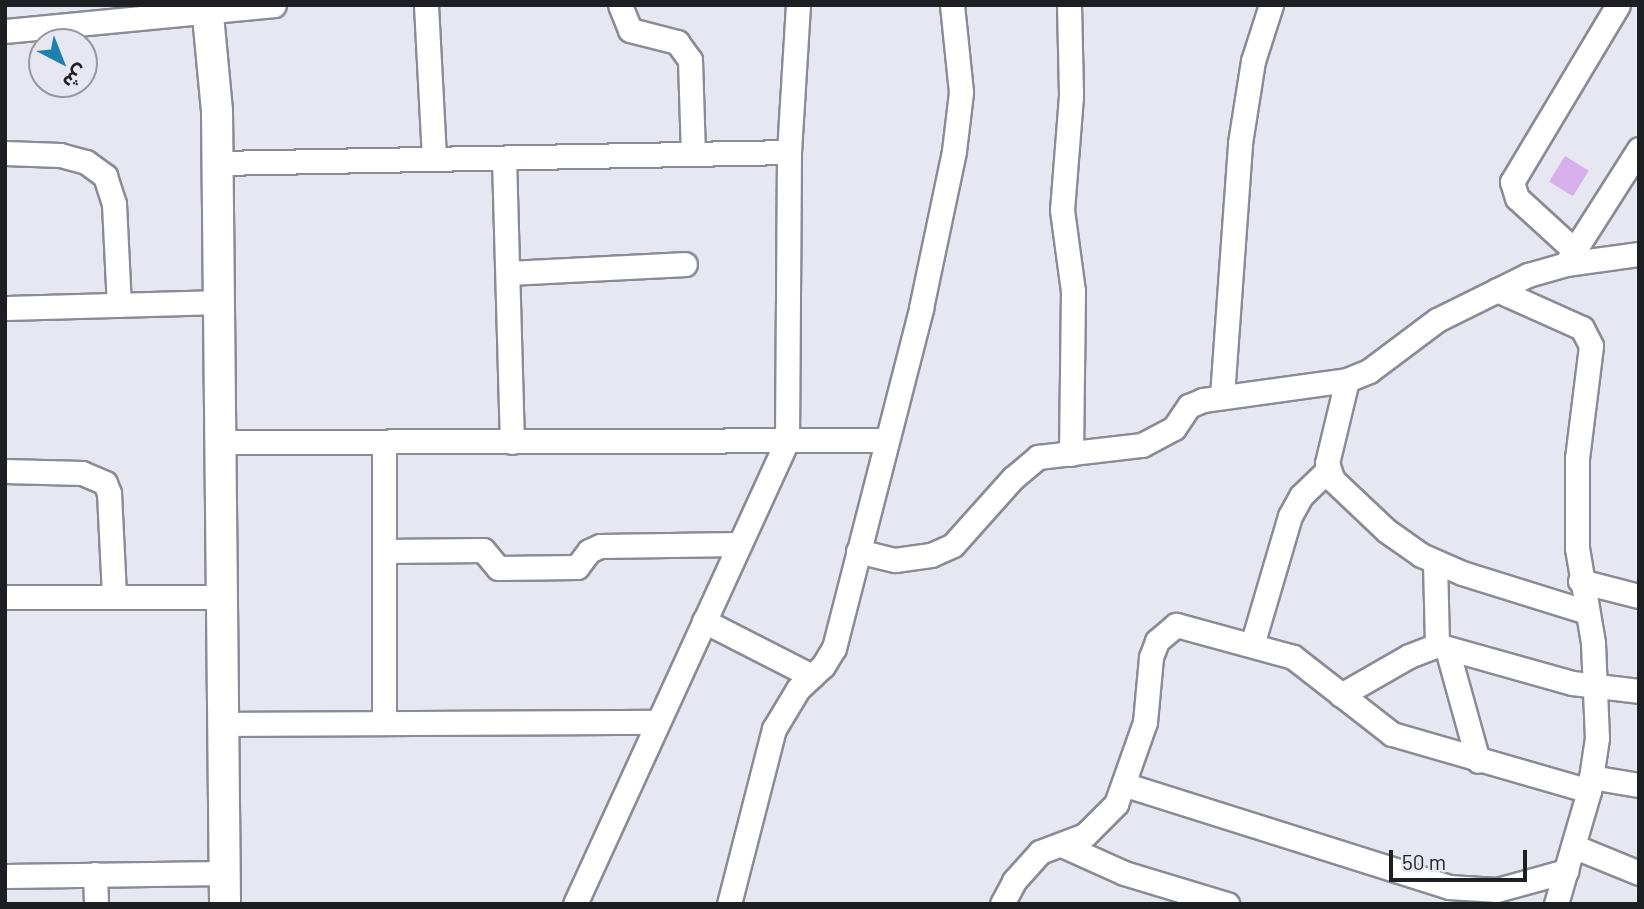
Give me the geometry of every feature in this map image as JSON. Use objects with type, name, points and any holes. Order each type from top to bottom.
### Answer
[{"type":"main road","points":[[208,8],[218,163],[225,904]]},
{"type":"street","points":[[5,31],[208,8],[274,5]]},
{"type":"street","points":[[426,5],[433,159]]},
{"type":"street","points":[[620,5],[629,30],[677,42],[690,60],[693,154]]},
{"type":"street","points":[[575,904],[787,441],[789,152],[798,5]]},
{"type":"street","points":[[729,904],[774,729],[834,648],[920,308],[954,151],[961,92],[952,5]]},
{"type":"street","points":[[1069,5],[1071,96],[1062,210],[1073,291],[1071,454]]},
{"type":"street","points":[[1222,396],[1240,143],[1253,61],[1271,5]]},
{"type":"street","points":[[1570,257],[1517,198],[1512,182],[1618,5]]},
{"type":"street","points":[[1570,257],[1639,149]]},
{"type":"street","points":[[218,163],[789,152]]},
{"type":"street","points":[[5,153],[60,156],[86,162],[105,176],[114,204],[119,305]]},
{"type":"street","points":[[504,158],[510,272],[512,442]]},
{"type":"street","points":[[858,551],[895,560],[942,550],[971,528],[1026,464],[1038,457],[1158,439],[1174,428],[1189,405],[1222,396],[1346,380],[1369,371],[1437,320],[1570,257],[1639,254]]},
{"type":"street","points":[[510,272],[685,264]]},
{"type":"street","points":[[1497,290],[1582,328],[1590,337],[1577,458],[1580,581],[1597,683],[1590,784],[1556,904]]},
{"type":"street","points":[[5,308],[219,302]]},
{"type":"street","points":[[1252,645],[1290,516],[1301,496],[1328,470],[1346,380]]},
{"type":"street","points":[[220,442],[886,440]]},
{"type":"street","points":[[384,442],[384,723]]},
{"type":"street","points":[[1328,470],[1387,531],[1436,562],[1587,612]]},
{"type":"street","points":[[5,471],[82,473],[105,483],[109,493],[114,597]]},
{"type":"street","points":[[384,551],[478,549],[486,551],[498,568],[577,567],[589,551],[600,546],[739,544]]},
{"type":"street","points":[[1436,562],[1442,647],[1478,761]]},
{"type":"street","points":[[1580,581],[1639,596]]},
{"type":"street","points":[[5,597],[222,597]]},
{"type":"street","points":[[704,621],[812,676]]},
{"type":"street","points":[[1002,904],[1027,864],[1040,852],[1064,846],[1101,823],[1126,785],[1145,722],[1151,657],[1164,632],[1184,627],[1293,657],[1392,734],[1478,761],[1590,784],[1639,785]]},
{"type":"street","points":[[1340,695],[1409,656],[1442,647],[1572,683],[1597,683],[1639,691]]},
{"type":"street","points":[[223,724],[657,722]]},
{"type":"street","points":[[1126,785],[1448,887],[1497,890],[1566,871]]},
{"type":"street","points":[[1064,846],[1124,873],[1227,904]]},
{"type":"street","points":[[1573,846],[1639,873]]},
{"type":"street","points":[[5,876],[225,873]]},
{"type":"street","points":[[96,874],[96,904]]},
{"type":"building","points":[[1565,156],[1589,171],[1573,196],[1549,181]]}]
